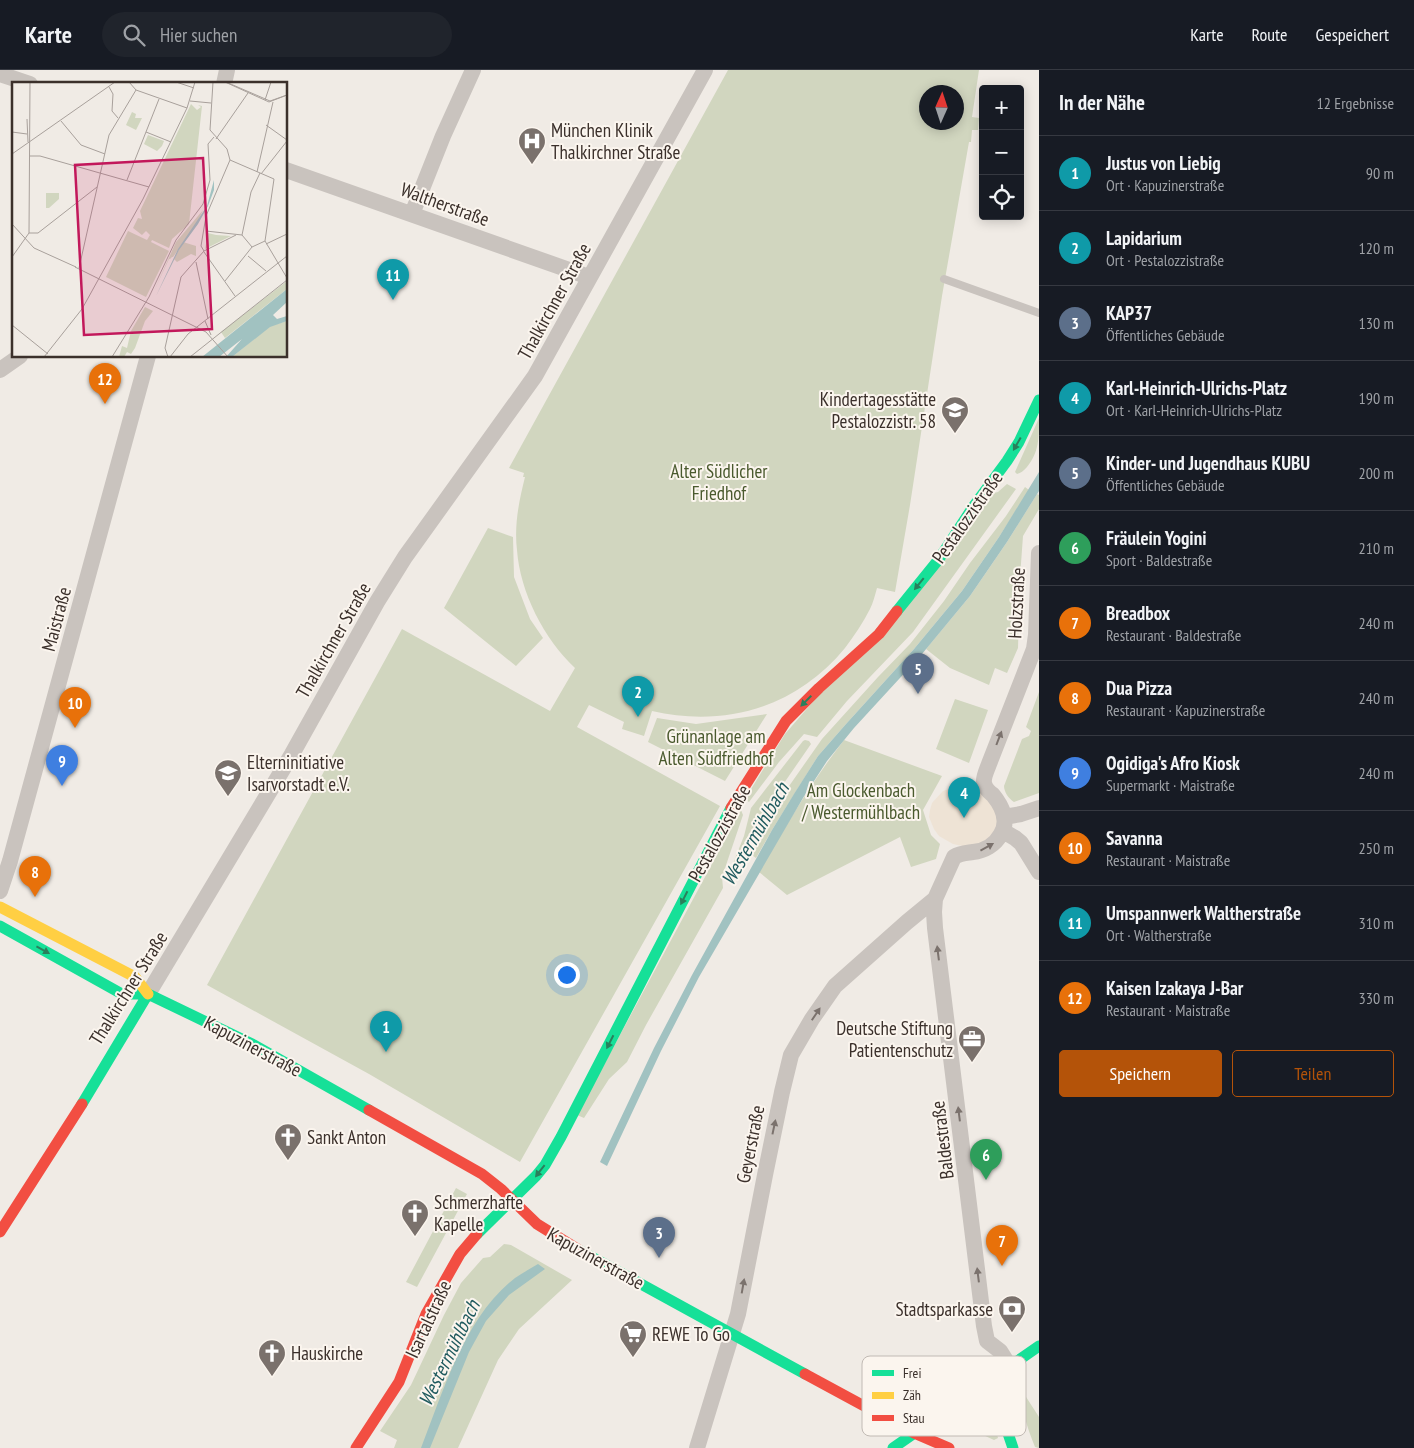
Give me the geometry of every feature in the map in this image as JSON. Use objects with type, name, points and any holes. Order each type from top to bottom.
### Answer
[{"type":"street","points":[[412,214],[443,136],[473,70]]},
{"type":"street","name":"Thalkirchner Straße","points":[[0,1232],[76,1114],[292,754],[368,616],[405,557],[535,376],[705,70]]},
{"type":"street","points":[[0,74],[24,82]]},
{"type":"street","name":"Waltherstraße","points":[[288,171],[589,277]]},
{"type":"street","points":[[0,370],[17,358]]},
{"type":"street","name":"Maistraße","points":[[0,891],[10,861],[147,358]]},
{"type":"street","name":"Pestalozzistraße","points":[[512,1199],[545,1165],[734,802],[786,721],[818,688],[879,634],[939,559],[1019,442],[1039,400]]},
{"type":"street","name":"Holzstraße","points":[[1003,824],[998,802],[985,786],[985,776],[1024,673],[1036,657],[1039,553]]},
{"type":"street","points":[[935,899],[953,859],[959,854],[975,852],[990,846],[997,840],[1003,824],[1020,814],[1039,808]]},
{"type":"street","points":[[1003,824],[1021,843],[1039,872]]},
{"type":"street","name":"Geyerstraße","points":[[697,1448],[738,1314],[761,1193],[791,1055],[812,1019],[835,986],[935,899]]},
{"type":"street","name":"Baldestraße","points":[[935,899],[935,928],[984,1326],[987,1341],[1000,1351],[1003,1356]]},
{"type":"street","name":"Kapuzinerstraße","points":[[0,907],[134,976],[148,994]]},
{"type":"street","name":"Kapuzinerstraße","points":[[0,926],[122,994],[148,994],[254,1045],[486,1176],[541,1227],[581,1251],[862,1405]]},
{"type":"street","name":"Isartalstraße","points":[[356,1448],[399,1382],[426,1314],[454,1263],[472,1240],[512,1199]]},
{"type":"street","points":[[1025,1356],[1039,1346]]},
{"type":"street","points":[[893,1448],[911,1436]]},
{"type":"street","name":"Kapuzinerstraße","points":[[919,1436],[949,1448]]},
{"type":"street","points":[[1010,1436],[1014,1448]]},
{"type":"lane","points":[[944,279],[1039,313]]},
{"type":"lane","points":[[129,984],[148,994]]},
{"type":"green space","name":"Alter Südlicher Friedhof","points":[[728,70],[979,70],[972,117],[979,118],[978,130],[972,130],[971,142],[969,142],[942,296],[895,592],[877,588],[871,607],[861,624],[845,648],[826,668],[805,685],[782,698],[758,708],[706,717],[679,716],[652,711],[644,736],[622,729],[624,722],[589,705],[577,727],[720,806],[520,1162],[369,1074],[207,985],[402,629],[550,711],[575,668],[553,643],[544,629],[528,598],[523,582],[519,566],[516,531],[525,477],[523,477],[524,473],[509,468]]},
{"type":"green space","points":[[1039,418],[1038,439],[1034,456],[1027,467],[1017,474],[1015,472]]},
{"type":"green space","points":[[1007,484],[1016,489],[913,632],[847,701],[817,737],[804,734],[779,762],[749,802],[745,799],[785,734],[994,493]]},
{"type":"green space","points":[[1025,487],[1029,490],[962,591],[914,649],[818,756],[756,858],[749,853],[787,789],[822,739],[910,644],[944,601]]},
{"type":"green space","points":[[1037,494],[1039,495],[1039,509],[1023,536],[1018,648],[1007,673],[995,668],[989,685],[950,668],[926,649],[970,596]]},
{"type":"green space","points":[[488,528],[513,537],[514,577],[530,619],[543,638],[516,666],[444,608]]},
{"type":"green space","points":[[1039,692],[1039,793],[1014,802],[1007,795],[1004,786],[1022,739],[1029,736],[1031,731],[1026,727]]},
{"type":"green space","points":[[955,699],[988,710],[969,763],[936,749]]},
{"type":"green space","name":"Grünanlage am Alten Südfriedhof","points":[[767,714],[725,781],[648,742],[657,718],[696,724]]},
{"type":"green space","points":[[805,740],[811,744],[782,786],[732,873],[730,871],[744,836],[751,808]]},
{"type":"green space","name":"Am Glockenbach / Westermühlbach","points":[[844,740],[942,776],[923,810],[931,835],[940,844],[936,859],[911,867],[900,837],[787,895],[759,872],[810,788]]},
{"type":"green space","points":[[741,810],[743,815],[722,877],[723,888],[627,1062],[609,1079],[584,1118],[577,1115]]},
{"type":"green space","points":[[456,1188],[467,1194],[417,1287],[406,1282]]},
{"type":"green space","points":[[504,1244],[511,1245],[572,1280],[519,1329],[498,1360],[458,1448],[394,1448],[397,1440],[380,1431],[411,1385],[461,1283],[483,1258],[490,1257]]},
{"type":"green space","points":[[1026,1397],[1039,1417],[1039,1448],[1035,1447],[1027,1425]]},
{"type":"green space","points":[[985,1436],[997,1436],[998,1438],[994,1440]]},
{"type":"shaded area","points":[[954,788],[979,792],[994,805],[998,825],[988,841],[967,847],[953,844],[939,836],[934,829],[929,817],[932,803],[943,791]]},
{"type":"water","points":[[1039,472],[1039,491],[970,596],[922,654],[854,728],[827,761],[803,798],[699,977],[661,1051],[607,1166],[600,1162],[654,1048],[692,975],[772,830],[818,756],[914,649],[962,591],[999,537]]},
{"type":"water","points":[[538,1264],[545,1269],[509,1295],[486,1321],[469,1352],[430,1448],[421,1448],[447,1379],[469,1334],[482,1313],[497,1294],[515,1278]]},
{"type":"traffic: fast","points":[[897,611],[939,559],[973,507],[1007,461],[1019,442],[1039,400]]},
{"type":"traffic: fast","points":[[477,1234],[545,1165],[731,808]]},
{"type":"traffic: fast","points":[[0,926],[122,994],[148,994],[254,1045],[369,1110]]},
{"type":"traffic: fast","points":[[82,1104],[148,994]]},
{"type":"traffic: fast","points":[[579,1250],[805,1374]]},
{"type":"traffic: fast","points":[[1025,1356],[1039,1346]]},
{"type":"traffic: fast","points":[[893,1448],[910,1436]]},
{"type":"traffic: fast","points":[[1009,1436],[1013,1448]]},
{"type":"traffic: slow","points":[[0,907],[135,977],[148,994]]},
{"type":"traffic: jam","points":[[731,808],[786,721],[819,688],[879,634],[897,611]]},
{"type":"traffic: jam","points":[[0,1232],[82,1104]]},
{"type":"traffic: jam","points":[[369,1110],[482,1174],[501,1189],[537,1224],[579,1250]]},
{"type":"traffic: jam","points":[[356,1448],[399,1382],[426,1314],[460,1254],[477,1234]]},
{"type":"traffic: jam","points":[[805,1374],[862,1405]]},
{"type":"traffic: jam","points":[[921,1436],[949,1448]]},
{"type":"place","name":"München Klinik Thalkirchner Straße","points":[[532,165]]},
{"type":"place","name":"Umspannwerk Waltherstraße","points":[[393,300]]},
{"type":"place","name":"Kaisen Izakaya J-Bar","points":[[105,404]]},
{"type":"place","name":"Kindertagesstätte Pestalozzistr. 58","points":[[955,434]]},
{"type":"place","name":"Kinder- und Jugendhaus KUBU","points":[[918,694]]},
{"type":"place","name":"Lapidarium","points":[[638,717]]},
{"type":"place","name":"Savanna","points":[[75,728]]},
{"type":"place","name":"Ogidiga's Afro Kiosk","points":[[62,786]]},
{"type":"place","name":"Elterninitiative Isarvorstadt e.V.","points":[[228,797]]},
{"type":"place","name":"Karl-Heinrich-Ulrichs-Platz","points":[[964,818]]},
{"type":"place","name":"Dua Pizza","points":[[35,897]]},
{"type":"place","name":"Justus von Liebig","points":[[386,1052]]},
{"type":"place","name":"Deutsche Stiftung Patientenschutz","points":[[972,1063]]},
{"type":"place","name":"Sankt Anton","points":[[288,1161]]},
{"type":"place","name":"Fräulein Yogini","points":[[986,1180]]},
{"type":"place","name":"Schmerzhafte Kapelle","points":[[415,1237]]},
{"type":"place","name":"KAP37","points":[[659,1258]]},
{"type":"place","name":"Breadbox","points":[[1002,1266]]},
{"type":"place","name":"Stadtsparkasse","points":[[1012,1333]]},
{"type":"place","name":"REWE To Go","points":[[633,1358]]},
{"type":"place","name":"Hauskirche","points":[[272,1377]]},
{"type":"water label","name":"Westermühlbach","points":[[755,834]]},
{"type":"water label","name":"Westermühlbach","points":[[449,1353]]}]
